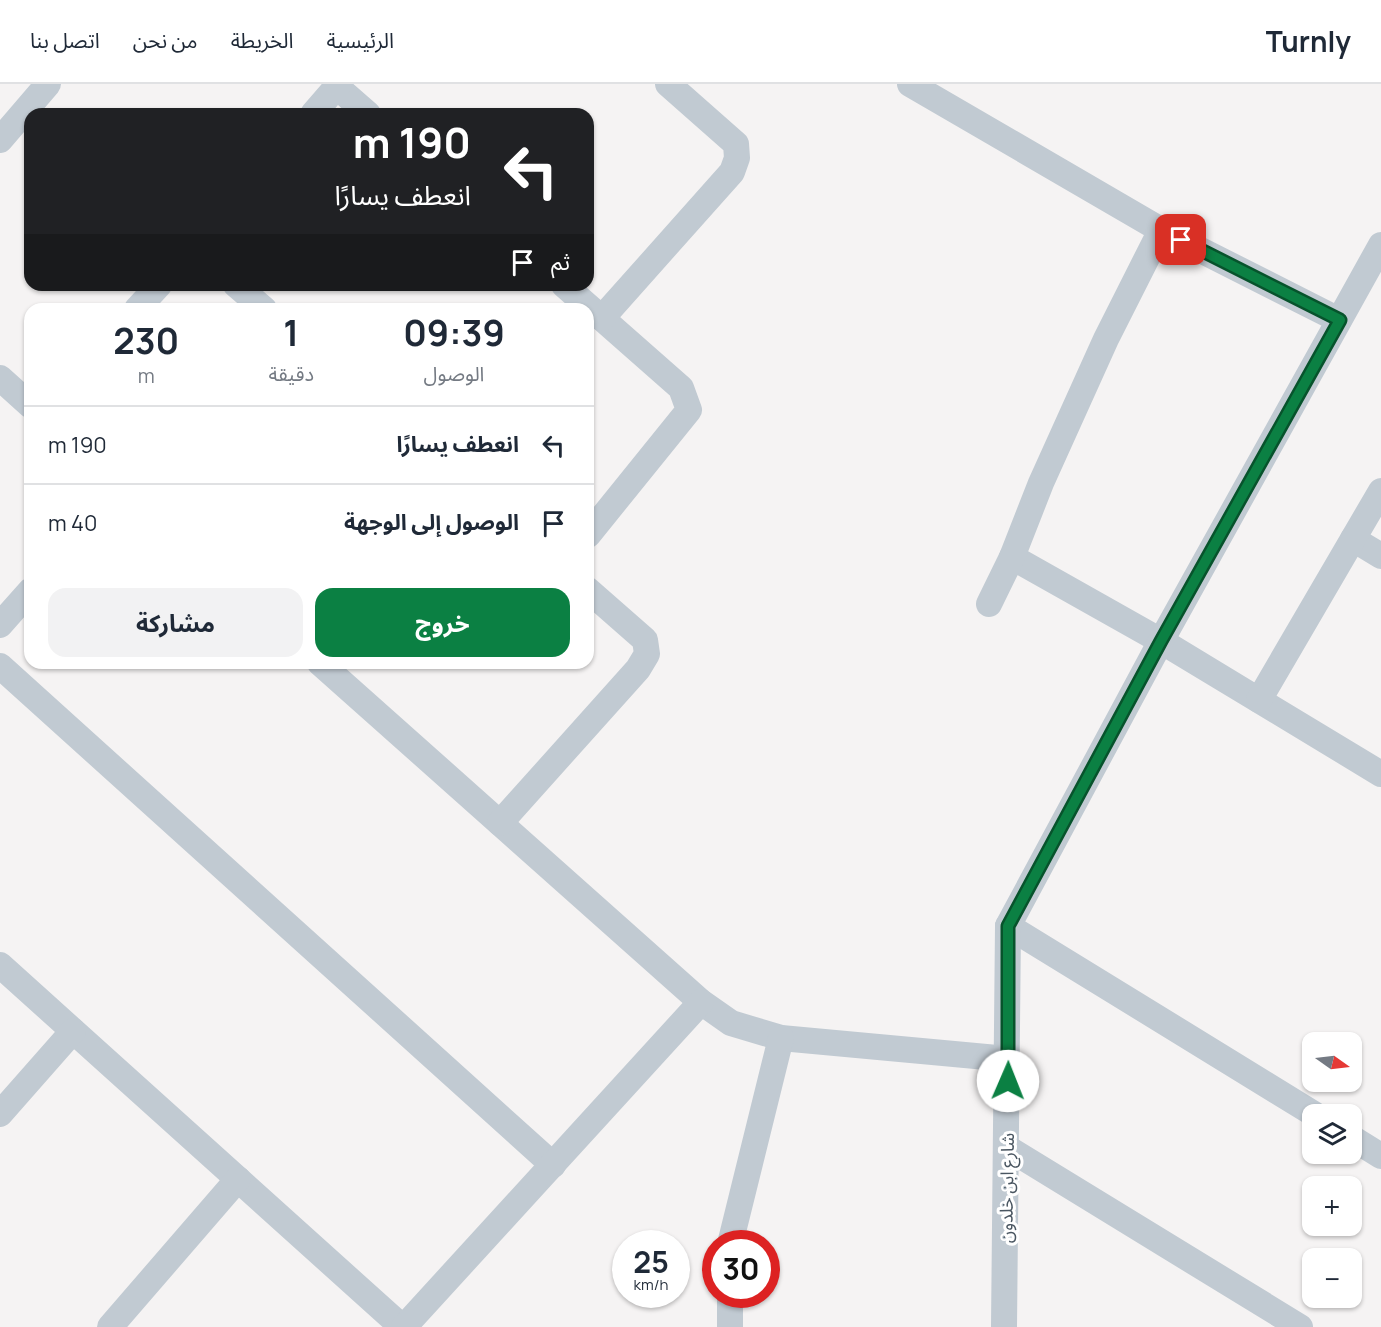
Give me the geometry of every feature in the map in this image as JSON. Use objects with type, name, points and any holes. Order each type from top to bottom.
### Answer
[{"type":"street","points":[[27,108],[48,84]]},
{"type":"street","points":[[602,318],[732,172],[737,158],[736,144],[668,84]]},
{"type":"street","points":[[910,84],[1161,230],[1340,320]]},
{"type":"street","points":[[318,108],[338,85],[362,108]]},
{"type":"street","points":[[0,140],[24,112]]},
{"type":"street","points":[[988,604],[1012,557],[1041,483],[1106,339],[1161,230]]},
{"type":"street","name":"شارع ابن خلدون","points":[[1004,1327],[1008,926],[1161,641],[1381,245]]},
{"type":"street","points":[[143,303],[154,291]]},
{"type":"street","points":[[243,291],[257,303]]},
{"type":"street","points":[[571,291],[585,303]]},
{"type":"street","points":[[594,311],[681,388],[689,410],[594,528]]},
{"type":"street","points":[[0,378],[24,400]]},
{"type":"street","points":[[1259,700],[1381,491]]},
{"type":"street","points":[[1353,539],[1381,556]]},
{"type":"street","points":[[1012,557],[1161,641],[1381,774]]},
{"type":"street","points":[[500,824],[638,669],[646,654],[645,640],[594,595]]},
{"type":"street","points":[[0,625],[24,598]]},
{"type":"street","points":[[0,666],[553,1165]]},
{"type":"street","points":[[327,669],[701,1002],[731,1023],[781,1038],[1008,1059]]},
{"type":"street","points":[[1008,926],[1302,1107]]},
{"type":"street","points":[[0,965],[403,1327],[701,1002]]},
{"type":"street","points":[[0,1114],[73,1031]]},
{"type":"street","points":[[733,1230],[781,1038]]},
{"type":"street","points":[[1362,1144],[1381,1156]]},
{"type":"street","points":[[1006,1147],[1300,1327]]},
{"type":"street","points":[[110,1327],[238,1179]]},
{"type":"street","points":[[730,1308],[730,1327]]},
{"type":"route","points":[[1008,1081],[1008,926],[1161,641],[1340,320],[1181,240]]}]
